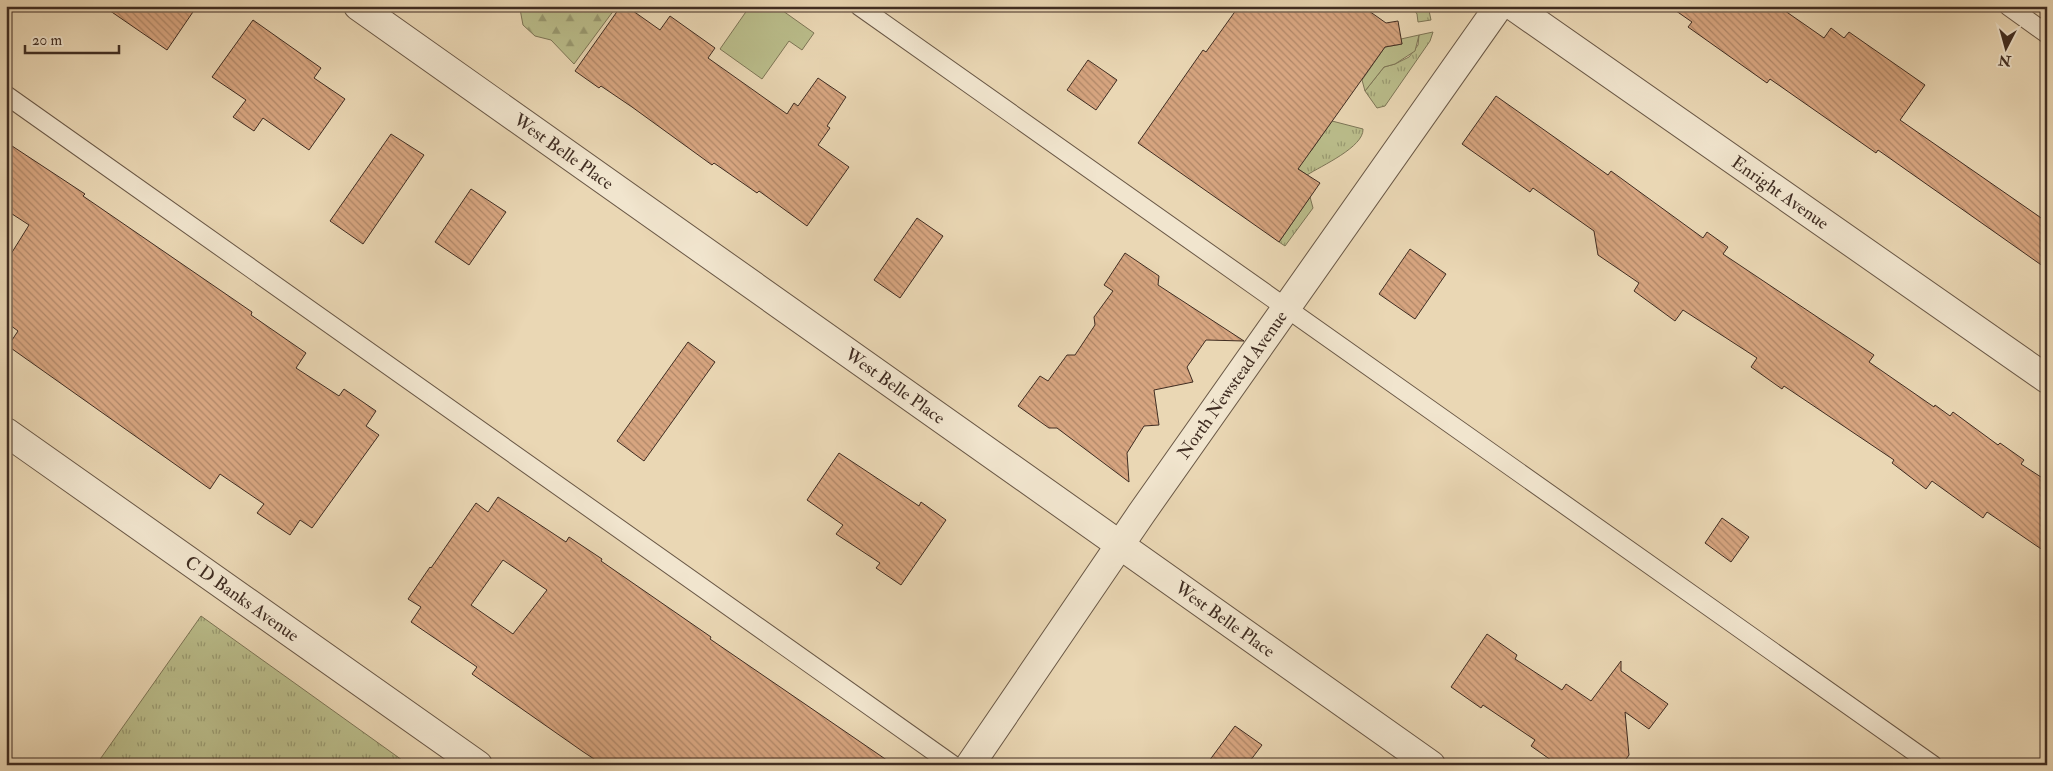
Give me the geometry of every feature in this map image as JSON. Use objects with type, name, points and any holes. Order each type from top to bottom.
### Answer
[{"type":"street","name":"West Belle Place","points":[[358,6],[1431,765]]},
{"type":"street","name":"North Newstead Avenue","points":[[970,765],[1119,545],[1499,6]]},
{"type":"street","name":"Enright Avenue","points":[[1514,6],[2047,379]]},
{"type":"street","name":"C D Banks Avenue","points":[[6,432],[478,765]]},
{"type":"lane","points":[[859,6],[1933,765]]},
{"type":"lane","points":[[2008,6],[2047,34]]},
{"type":"lane","points":[[6,95],[953,765]]},
{"type":"green space","points":[[522,6],[617,6],[574,64],[551,40],[535,36],[523,25],[520,9]]},
{"type":"green space","points":[[750,6],[776,6],[814,33],[802,50],[789,41],[762,79],[720,49]]},
{"type":"green space","points":[[1409,6],[1428,6],[1431,20],[1418,22],[1417,14]]},
{"type":"green space","points":[[1433,32],[1430,41],[1385,106],[1377,108],[1365,91],[1384,67],[1409,57],[1418,45],[1419,35]]},
{"type":"green space","points":[[1419,35],[1415,51],[1395,64],[1384,67],[1365,91],[1362,80],[1385,47],[1402,44],[1401,39]]},
{"type":"green space","points":[[1332,121],[1363,129],[1361,136],[1357,143],[1349,149],[1307,175],[1290,163],[1311,151]]},
{"type":"green space","points":[[1310,197],[1313,208],[1285,246],[1279,242]]},
{"type":"green space","points":[[201,616],[409,765],[96,765]]},
{"type":"building","points":[[103,6],[197,6],[167,50]]},
{"type":"building","points":[[621,6],[626,6],[660,30],[670,16],[715,48],[708,58],[787,114],[794,103],[798,106],[818,78],[846,97],[827,126],[830,128],[818,145],[849,167],[807,226],[759,191],[757,193],[714,163],[712,165],[632,107],[601,86],[599,88],[575,71]]},
{"type":"building","points":[[1239,6],[1362,6],[1386,23],[1398,21],[1402,44],[1385,47],[1298,169],[1320,183],[1279,242],[1138,143],[1203,50],[1206,52]]},
{"type":"building","points":[[1669,6],[1778,6],[1824,38],[1831,28],[1844,38],[1849,32],[1925,85],[1900,120],[2047,222],[2047,269],[1878,150],[1876,153],[1770,79],[1767,83],[1688,27],[1692,22]]},
{"type":"building","points":[[253,20],[321,68],[314,78],[345,99],[309,150],[263,118],[254,131],[233,117],[246,100],[212,77]]},
{"type":"building","points":[[1088,60],[1117,80],[1096,110],[1067,90]]},
{"type":"building","points":[[1496,96],[1608,175],[1611,171],[1703,238],[1707,232],[1728,247],[1723,254],[1874,355],[1869,362],[1934,407],[1935,405],[1950,416],[1953,412],[1998,445],[2000,443],[2024,460],[2021,464],[2047,481],[2047,553],[1987,512],[1983,518],[1932,481],[1926,489],[1892,463],[1894,460],[1784,386],[1782,389],[1751,367],[1757,358],[1683,310],[1675,321],[1634,291],[1639,283],[1598,255],[1594,231],[1533,188],[1530,192],[1462,144]]},
{"type":"building","points":[[391,134],[424,155],[363,244],[330,221]]},
{"type":"building","points":[[6,142],[85,194],[83,196],[252,312],[251,315],[306,353],[296,368],[339,396],[344,389],[376,411],[366,426],[379,435],[312,528],[300,520],[290,535],[257,513],[264,504],[220,474],[210,489],[8,346],[18,331],[6,322],[6,262],[29,225],[6,210]]},
{"type":"building","points":[[471,189],[506,212],[469,265],[435,242]]},
{"type":"building","points":[[917,218],[943,236],[900,298],[874,280]]},
{"type":"building","points":[[1410,249],[1446,274],[1415,319],[1379,294]]},
{"type":"building","points":[[1125,253],[1159,276],[1158,285],[1244,341],[1206,340],[1187,367],[1193,382],[1154,390],[1159,425],[1144,426],[1127,453],[1129,482],[1057,428],[1049,428],[1018,406],[1040,376],[1048,381],[1067,355],[1075,355],[1095,325],[1094,317],[1113,291],[1104,285]]},
{"type":"building","points":[[688,342],[715,362],[644,461],[617,441]]},
{"type":"building","points":[[839,453],[919,506],[921,502],[946,520],[901,585],[876,568],[880,563],[836,534],[843,525],[807,500]]},
{"type":"building","points":[[498,497],[566,542],[569,537],[711,637],[710,639],[894,765],[603,765],[472,674],[477,667],[411,622],[421,607],[408,599],[430,567],[476,503],[488,512]],"holes":[[[503,560],[547,590],[513,634],[471,605]]]},
{"type":"building","points":[[1722,518],[1749,537],[1731,562],[1705,543]]},
{"type":"building","points":[[1487,634],[1517,655],[1515,659],[1562,690],[1566,684],[1591,701],[1621,661],[1621,671],[1668,704],[1649,729],[1625,712],[1629,755],[1622,765],[1558,765],[1531,746],[1535,740],[1483,705],[1481,708],[1451,687]]},
{"type":"building","points":[[1235,726],[1262,745],[1247,765],[1206,765]]}]
